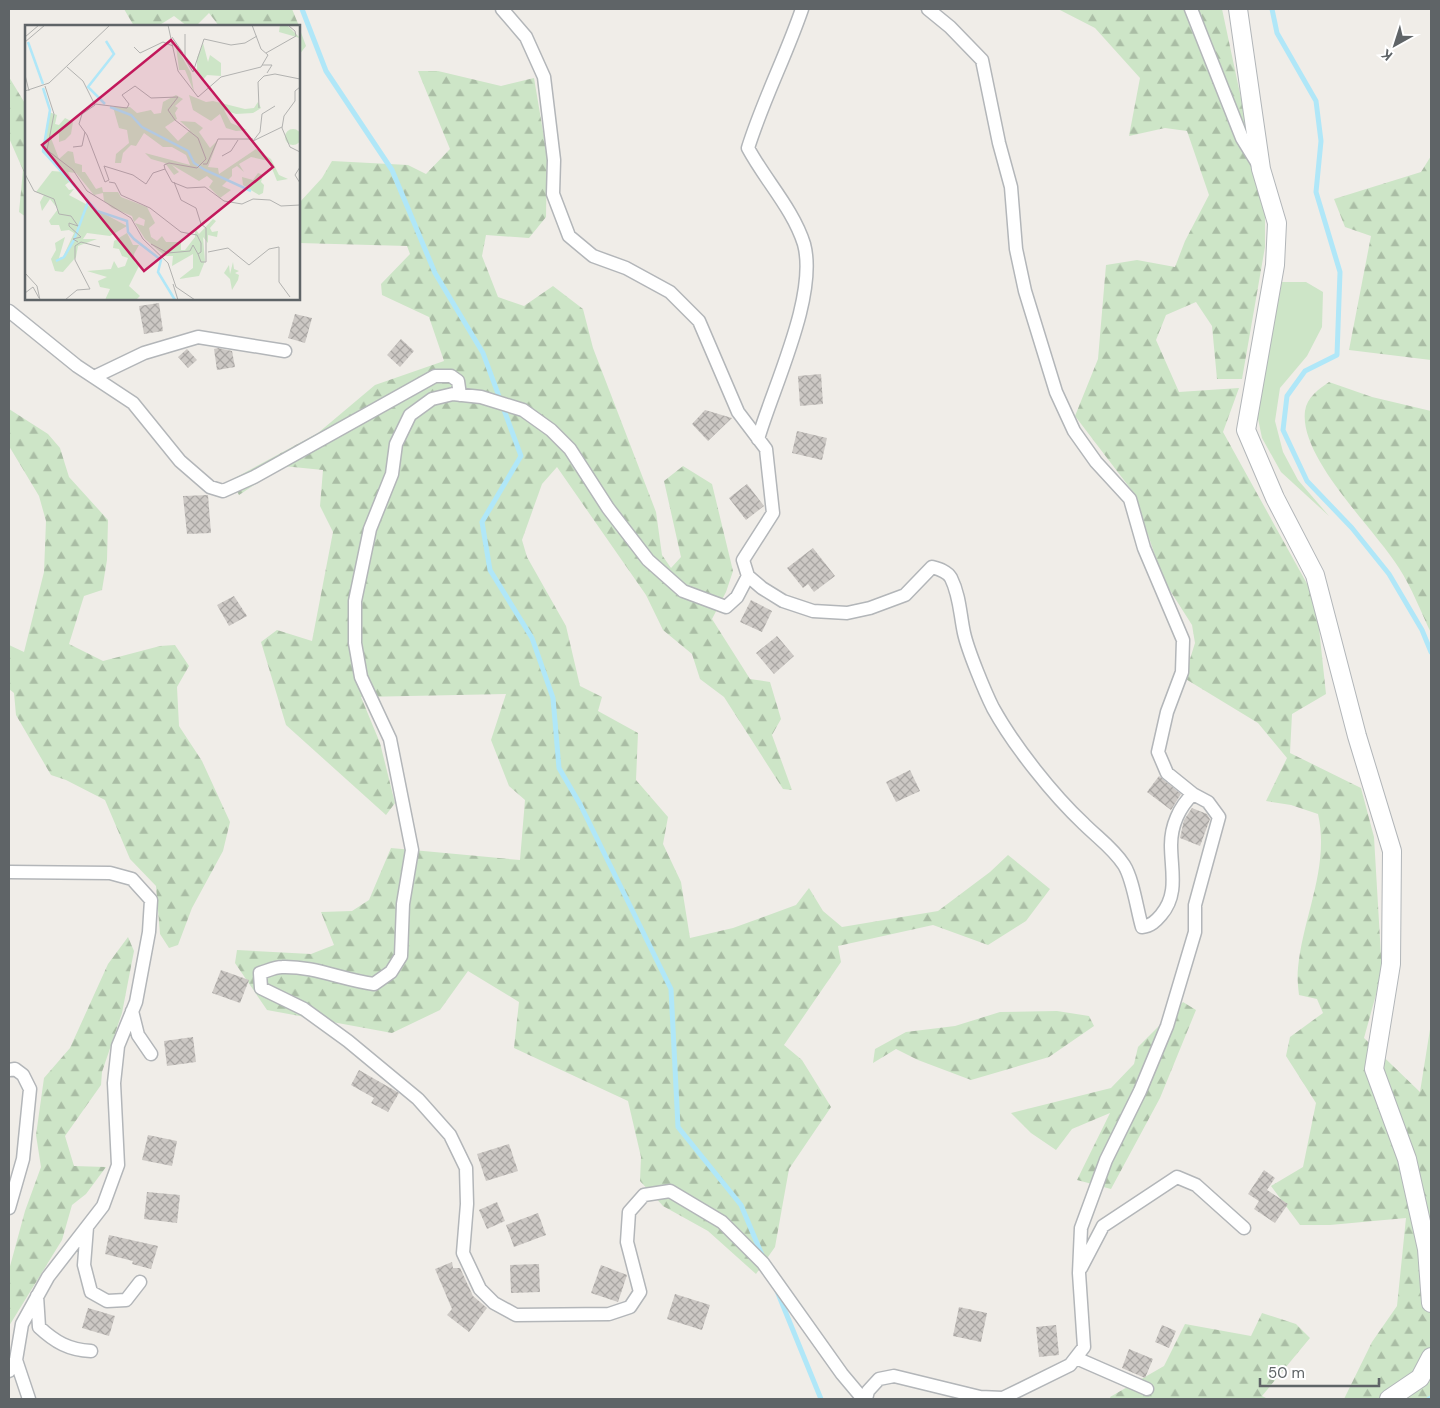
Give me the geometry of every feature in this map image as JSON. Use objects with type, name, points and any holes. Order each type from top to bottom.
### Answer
[{"type":"street","points":[[502,9],[526,37],[544,77],[554,160],[553,194],[569,236],[593,256],[626,268],[670,292],[699,321],[738,412],[766,449],[773,513],[743,560],[748,576],[762,588],[783,601],[813,610],[847,613],[870,608],[905,595],[932,567],[941,569],[950,576],[959,599],[964,635],[993,708],[1032,765],[1055,793],[1085,825],[1107,844],[1123,864],[1129,874],[1142,927],[1156,921],[1167,908],[1173,894],[1171,844],[1175,823],[1182,804],[1193,794]]},
{"type":"street","points":[[758,439],[768,407],[790,352],[806,278],[804,244],[785,206],[757,165],[748,148],[759,114],[785,58],[802,9]]},
{"type":"street","points":[[748,576],[737,597],[726,607],[683,590],[648,560],[608,508],[570,449],[551,430],[523,410],[503,402],[460,395],[432,399],[410,415],[396,444],[392,474],[370,530],[355,601],[355,643],[362,677],[390,739],[412,850],[403,904],[401,956],[391,972],[374,984],[348,981],[322,971],[281,966],[260,973],[261,988],[304,1009],[348,1041],[418,1099],[450,1135],[466,1168],[467,1204],[462,1254],[480,1289],[494,1303],[516,1315],[609,1314],[630,1308],[640,1292],[627,1242],[629,1212],[644,1195],[670,1191],[722,1222],[763,1263],[842,1374],[864,1399],[868,1391],[879,1379],[894,1376],[980,1397],[1003,1398],[1070,1365],[1084,1347],[1079,1273],[1081,1228],[1106,1160],[1140,1092],[1167,1026],[1195,932],[1195,905],[1219,817],[1208,802],[1193,794],[1168,773],[1158,752],[1167,712],[1182,672],[1183,640],[1144,548],[1130,499],[1096,462],[1074,431],[1056,392],[1025,291],[1016,249],[1011,187],[999,144],[982,60],[928,9]]},
{"type":"street","points":[[1191,9],[1242,138],[1261,169]]},
{"type":"street","points":[[1238,9],[1261,169],[1277,223],[1275,265],[1246,430],[1275,498],[1315,575],[1357,736],[1392,851],[1391,964],[1374,1069],[1407,1159],[1427,1249],[1431,1303]]},
{"type":"street","points":[[9,311],[94,377],[133,403],[180,461],[210,487],[223,492],[254,477],[436,376],[451,376],[458,380],[460,395]]},
{"type":"street","points":[[94,377],[144,353],[198,337],[285,351]]},
{"type":"street","points":[[9,872],[110,873],[132,879],[151,900],[149,932],[132,1011],[118,1046],[114,1083],[118,1165],[104,1206],[48,1278],[22,1324],[12,1366],[30,1399]]},
{"type":"street","points":[[132,1011],[138,1034],[151,1054]]},
{"type":"street","points":[[9,1070],[15,1069],[23,1075],[30,1089],[23,1159],[9,1208]]},
{"type":"street","points":[[1079,1273],[1103,1226],[1178,1177],[1196,1185],[1244,1228]]},
{"type":"street","points":[[87,1227],[84,1265],[91,1292],[106,1301],[126,1300],[140,1282]]},
{"type":"street","points":[[38,1296],[40,1327],[54,1341],[75,1351],[91,1352]]},
{"type":"street","points":[[1389,1399],[1420,1378],[1431,1357]]},
{"type":"street","points":[[1076,1358],[1146,1389]]},
{"type":"green space","points":[[124,9],[292,9],[299,25],[218,25],[209,13],[197,25],[186,25],[174,16],[160,25],[133,25]]},
{"type":"green space","points":[[1058,9],[1222,9],[1265,211],[1265,247],[1242,379],[1217,379],[1212,326],[1196,302],[1166,315],[1156,340],[1179,392],[1239,388],[1223,432],[1316,600],[1326,694],[1292,714],[1290,753],[1361,788],[1374,837],[1382,973],[1364,1038],[1420,1092],[1431,1023],[1431,1399],[1344,1399],[1372,1342],[1397,1306],[1406,1218],[1330,1225],[1300,1225],[1271,1186],[1303,1167],[1316,1103],[1286,1056],[1290,1037],[1323,1013],[1317,999],[1299,995],[1298,978],[1301,949],[1321,853],[1318,814],[1291,805],[1266,801],[1287,758],[1258,723],[1184,678],[1195,643],[1192,625],[1164,581],[1133,492],[1075,416],[1098,359],[1106,265],[1137,260],[1175,267],[1185,241],[1209,195],[1187,131],[1165,128],[1129,136],[1140,78],[1095,28]]},
{"type":"green space","points":[[300,30],[306,46],[300,54]]},
{"type":"green space","points":[[418,71],[438,71],[501,86],[534,78],[547,155],[546,217],[529,238],[486,235],[482,256],[498,297],[524,306],[553,286],[583,309],[593,348],[656,512],[662,555],[671,568],[681,557],[664,481],[683,466],[712,484],[733,571],[726,592],[712,619],[750,679],[770,682],[781,719],[772,735],[792,790],[783,789],[724,697],[700,679],[692,654],[663,630],[646,595],[557,467],[542,484],[522,540],[527,557],[566,626],[580,686],[602,697],[598,711],[638,733],[636,780],[668,817],[663,844],[681,882],[690,938],[733,928],[796,905],[809,888],[823,911],[842,927],[938,911],[990,872],[1008,855],[1050,889],[1026,921],[988,945],[933,925],[838,946],[841,962],[784,1045],[802,1060],[831,1107],[789,1169],[775,1247],[756,1274],[708,1231],[663,1206],[640,1181],[641,1157],[628,1101],[514,1048],[519,1002],[468,971],[440,1010],[392,1033],[267,1010],[235,963],[237,950],[311,954],[334,945],[321,912],[352,911],[369,900],[391,848],[520,860],[525,800],[509,786],[491,740],[506,694],[361,697],[380,743],[395,803],[386,815],[286,725],[261,642],[277,630],[312,641],[333,532],[320,506],[323,470],[283,466],[239,495],[231,480],[318,433],[375,385],[444,361],[429,317],[382,295],[381,284],[410,254],[407,246],[300,243],[300,202],[322,178],[332,161],[408,165],[426,174],[450,149]]},
{"type":"green space","points":[[9,77],[25,103],[25,216],[19,212],[23,170],[9,138]]},
{"type":"green space","points":[[1431,156],[1431,360],[1349,350],[1371,236],[1345,227],[1334,199],[1421,172]]},
{"type":"green space","points":[[1282,282],[1306,282],[1323,292],[1322,327],[1307,356],[1280,388],[1275,421],[1283,452],[1298,480],[1329,516],[1281,472],[1262,438],[1256,409]]},
{"type":"green space","points":[[1329,382],[1372,397],[1431,411],[1431,633],[1399,568],[1340,492],[1314,450],[1306,430],[1306,406],[1311,398]]},
{"type":"green space","points":[[9,409],[48,434],[60,448],[69,477],[108,520],[107,560],[102,590],[84,596],[69,644],[103,661],[160,646],[175,645],[189,666],[177,687],[179,726],[202,761],[230,822],[223,851],[192,908],[178,945],[169,948],[160,934],[156,886],[130,859],[105,800],[66,780],[51,775],[16,715],[14,693],[9,689],[9,645],[24,652],[44,572],[46,521],[39,496],[9,446]]},
{"type":"green space","points":[[128,937],[134,951],[122,1013],[102,1072],[101,1085],[65,1136],[74,1166],[106,1167],[86,1194],[72,1205],[62,1240],[9,1326],[9,1270],[25,1211],[41,1167],[36,1135],[44,1078],[70,1048],[108,964]]},
{"type":"green space","points":[[1183,1002],[1196,1010],[1160,1098],[1111,1189],[1077,1180],[1110,1113],[1072,1129],[1056,1150],[1031,1133],[1011,1113],[1111,1088],[1134,1064],[1138,1047]]},
{"type":"green space","points":[[1057,1011],[1089,1016],[1094,1026],[1049,1057],[971,1080],[918,1060],[896,1049],[873,1063],[875,1049],[906,1032],[955,1026],[1000,1012]]},
{"type":"green space","points":[[1262,1313],[1296,1324],[1310,1338],[1262,1396],[1268,1399],[1111,1399],[1110,1397],[1164,1366],[1185,1324],[1251,1336]]},
{"type":"building","points":[[159,303],[163,331],[144,334],[139,306]]},
{"type":"building","points":[[295,314],[312,318],[305,343],[288,338]]},
{"type":"building","points":[[401,339],[414,351],[400,367],[387,355]]},
{"type":"building","points":[[187,349],[197,360],[188,368],[178,357]]},
{"type":"building","points":[[214,349],[232,351],[235,367],[217,370]]},
{"type":"building","points":[[821,374],[823,404],[800,406],[798,376]]},
{"type":"building","points":[[705,410],[732,418],[708,441],[692,424]]},
{"type":"building","points":[[797,431],[827,438],[822,460],[792,453]]},
{"type":"building","points":[[747,484],[764,506],[746,520],[729,498]]},
{"type":"building","points":[[208,495],[211,533],[187,534],[183,496]]},
{"type":"building","points":[[813,548],[835,576],[814,592],[808,584],[803,588],[787,568]]},
{"type":"building","points":[[234,596],[247,616],[229,626],[217,605]]},
{"type":"building","points":[[751,600],[772,611],[762,632],[740,622]]},
{"type":"building","points":[[777,636],[794,656],[774,674],[756,653]]},
{"type":"building","points":[[910,770],[920,791],[896,802],[886,782]]},
{"type":"building","points":[[1159,776],[1181,794],[1171,810],[1147,792]]},
{"type":"building","points":[[1192,808],[1207,814],[1210,819],[1200,846],[1180,838],[1184,820]]},
{"type":"building","points":[[221,970],[249,980],[240,1003],[212,993]]},
{"type":"building","points":[[193,1037],[196,1062],[167,1066],[164,1041]]},
{"type":"building","points":[[359,1070],[399,1093],[388,1112],[371,1103],[374,1098],[351,1085]]},
{"type":"building","points":[[148,1135],[177,1141],[172,1166],[142,1160]]},
{"type":"building","points":[[509,1144],[518,1171],[486,1181],[477,1154]]},
{"type":"building","points":[[1264,1170],[1275,1178],[1267,1190],[1288,1204],[1275,1223],[1254,1209],[1259,1201],[1248,1194]]},
{"type":"building","points":[[147,1192],[180,1195],[177,1223],[144,1219]]},
{"type":"building","points":[[497,1202],[505,1221],[487,1229],[479,1210]]},
{"type":"building","points":[[538,1213],[546,1235],[514,1247],[506,1225]]},
{"type":"building","points":[[109,1235],[158,1246],[151,1269],[132,1264],[133,1261],[105,1254]]},
{"type":"building","points":[[452,1262],[453,1268],[460,1268],[473,1296],[487,1308],[469,1332],[447,1315],[452,1309],[435,1269]]},
{"type":"building","points":[[539,1264],[540,1292],[511,1293],[510,1265]]},
{"type":"building","points":[[601,1265],[627,1275],[618,1302],[591,1293]]},
{"type":"building","points":[[675,1294],[710,1305],[702,1330],[667,1319]]},
{"type":"building","points":[[959,1307],[987,1313],[981,1342],[953,1336]]},
{"type":"building","points":[[88,1308],[115,1316],[109,1336],[82,1328]]},
{"type":"building","points":[[1056,1325],[1059,1355],[1039,1357],[1036,1327]]},
{"type":"building","points":[[1162,1325],[1176,1331],[1169,1348],[1155,1342]]},
{"type":"building","points":[[1129,1349],[1153,1359],[1145,1378],[1122,1368]]},
{"type":"waterway","points":[[302,9],[326,71],[392,170],[435,273],[483,353],[521,456],[482,522],[490,570],[532,638],[553,698],[559,768],[580,804],[671,989],[678,1127],[741,1205],[762,1255]]},
{"type":"waterway","points":[[1272,9],[1277,33],[1316,101],[1321,141],[1316,192],[1340,272],[1337,355],[1305,371],[1287,396],[1283,430],[1307,481],[1352,528],[1389,574],[1422,630],[1431,652]]},
{"type":"waterway","points":[[777,1291],[821,1399]]}]
